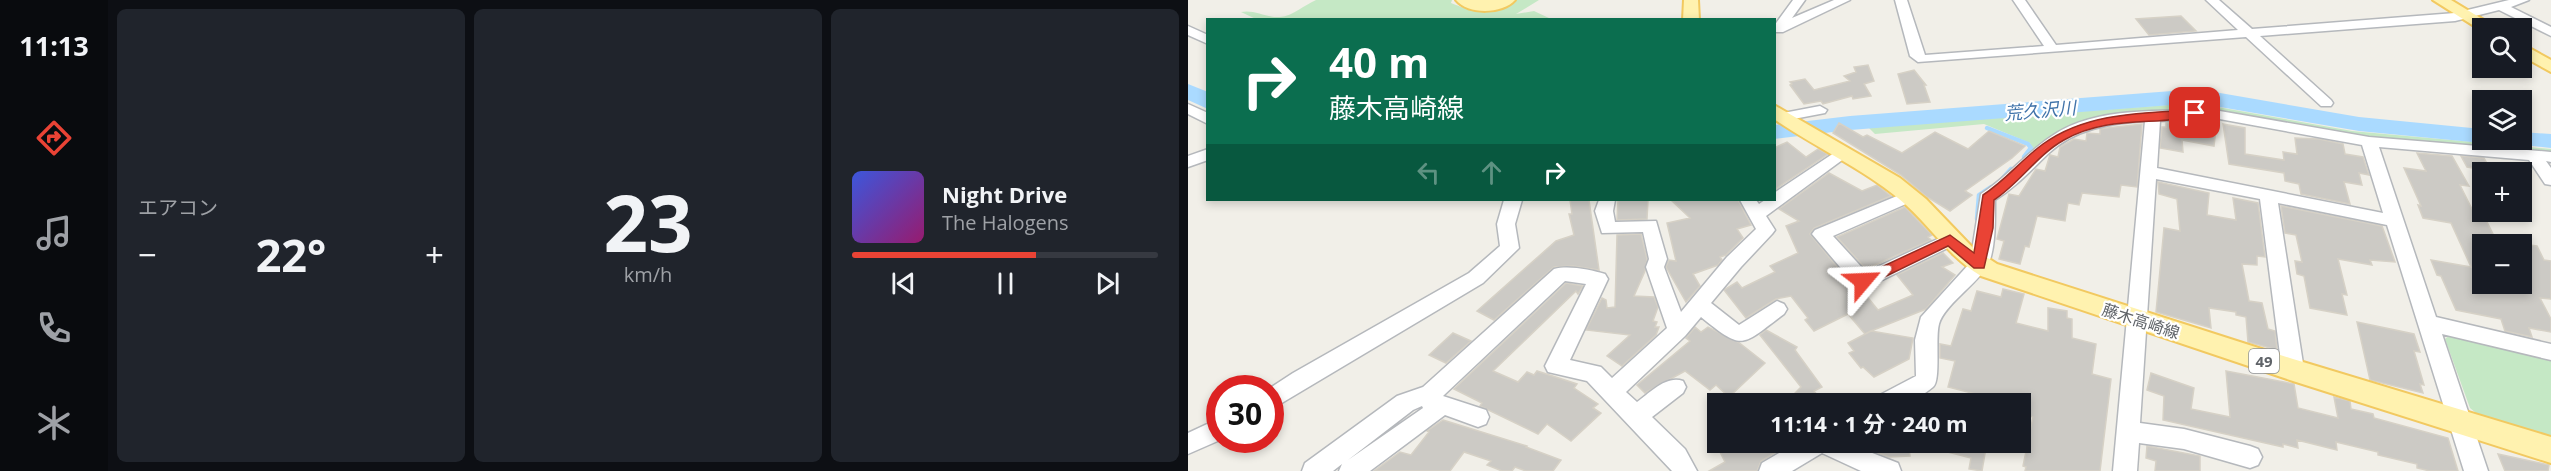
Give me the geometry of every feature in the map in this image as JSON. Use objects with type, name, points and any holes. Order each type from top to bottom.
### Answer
[{"type":"main road","points":[[1463,0],[1473,6],[1508,0]]},
{"type":"main road","points":[[1691,0],[1691,18]]},
{"type":"main road","points":[[2440,0],[2473,18]]},
{"type":"main road","points":[[2532,56],[2551,68]]},
{"type":"main road","name":"藤木高崎線","points":[[1782,115],[1909,196],[1950,240],[1979,265],[2293,370],[2551,450]]},
{"type":"street","points":[[1777,32],[1799,0]]},
{"type":"street","points":[[1777,32],[1844,0]]},
{"type":"street","points":[[1901,0],[1920,58],[2249,34],[2468,15],[2523,0]]},
{"type":"street","points":[[2019,0],[2054,49]]},
{"type":"street","points":[[2212,0],[2326,103]]},
{"type":"street","points":[[2501,6],[2551,32]]},
{"type":"street","points":[[1188,30],[1206,39]]},
{"type":"street","points":[[1188,108],[1206,119]]},
{"type":"street","points":[[1782,115],[1821,110]]},
{"type":"street","points":[[1904,393],[1927,380],[1925,352],[1931,317],[1979,265],[1986,228],[1987,198],[2007,185],[2044,149],[2060,137],[2088,125],[2111,119],[2223,115],[2369,141],[2551,157]]},
{"type":"street","points":[[2125,471],[2153,116]]},
{"type":"street","points":[[2369,141],[2476,471]]},
{"type":"street","points":[[1776,192],[1843,152]]},
{"type":"street","points":[[1188,162],[1206,155]]},
{"type":"street","points":[[2534,156],[2551,180]]},
{"type":"street","points":[[2150,172],[2396,221]]},
{"type":"street","points":[[2268,195],[2293,370]]},
{"type":"street","points":[[1909,196],[1821,234],[1863,281],[1950,240]]},
{"type":"street","points":[[1284,391],[1476,278],[1510,248],[1504,233],[1508,209],[1512,201]]},
{"type":"street","points":[[1607,201],[1604,211],[1608,230],[1650,225],[1659,259],[1655,267],[1678,330]]},
{"type":"street","points":[[1612,390],[1678,330],[1734,262],[1766,230],[1753,206]]},
{"type":"street","points":[[1432,400],[1561,274],[1598,279],[1556,366],[1593,373],[1677,458],[1685,471]]},
{"type":"street","points":[[1700,305],[1736,334],[1745,332],[1777,309]]},
{"type":"street","points":[[2428,323],[2551,352]]},
{"type":"street","points":[[1636,416],[1675,387]]},
{"type":"street","points":[[1351,471],[1435,412],[1432,400]]},
{"type":"street","points":[[1314,471],[1406,404],[1432,400],[1478,417]]},
{"type":"street","points":[[2128,432],[2184,439],[2250,457]]},
{"type":"street","points":[[1188,444],[1206,435]]},
{"type":"street","points":[[1771,471],[1801,453]]},
{"type":"street","points":[[1843,453],[1889,471]]},
{"type":"green space","points":[[1316,0],[1452,0],[1451,3],[1461,7],[1475,9],[1510,0],[1539,0],[1516,14],[1534,11],[1549,18],[1254,18],[1241,12],[1280,17]]},
{"type":"green space","points":[[2195,103],[2352,131],[2472,142],[2472,147],[2383,140],[2193,110],[2151,112],[2063,130],[2033,151],[2030,143],[1984,124],[1875,134],[1869,128],[1854,128]]},
{"type":"green space","points":[[2532,147],[2551,149],[2551,154],[2503,150],[2532,150]]},
{"type":"green space","points":[[2451,334],[2551,358],[2551,442],[2487,422],[2470,408],[2445,339]]},
{"type":"building","points":[[2181,16],[2196,31],[2149,35],[2136,19]]},
{"type":"building","points":[[1868,65],[1874,81],[1864,84],[1871,96],[1853,99],[1852,96],[1823,104],[1821,101],[1804,104],[1790,85],[1792,84],[1790,82],[1805,79],[1814,90],[1850,81],[1844,76],[1856,72],[1854,67]]},
{"type":"building","points":[[1914,70],[1926,85],[1924,85],[1930,102],[1907,104],[1898,74]]},
{"type":"building","points":[[2184,122],[2216,128],[2214,146],[2182,140],[2183,152],[2160,148],[2162,127],[2166,127],[2166,123]]},
{"type":"building","points":[[1839,123],[1863,137],[1867,135],[1902,153],[1935,132],[1968,149],[1989,131],[2025,146],[2012,158],[1965,191],[1972,195],[1950,211],[1927,197],[1901,175],[1833,133]]},
{"type":"building","points":[[2142,124],[2137,187],[2121,185],[2119,197],[2082,193],[2079,205],[2068,203],[2065,221],[2037,216],[2029,247],[2025,246],[2020,264],[1999,259],[2004,241],[1997,239],[2009,194],[2019,196],[2036,169],[2045,171],[2050,155],[2058,157],[2060,147],[2074,139],[2086,141],[2087,133],[2100,134],[2100,129]]},
{"type":"building","points":[[2223,124],[2245,128],[2245,154],[2284,160],[2283,152],[2297,154],[2295,138],[2319,139],[2343,144],[2345,154],[2363,157],[2369,175],[2359,173],[2362,185],[2344,182],[2350,204],[2301,194],[2299,184],[2285,181],[2284,173],[2229,164]]},
{"type":"building","points":[[1787,142],[1806,157],[1818,149],[1828,154],[1776,189],[1776,147]]},
{"type":"building","points":[[2417,153],[2452,156],[2469,186],[2460,185],[2472,209],[2472,222],[2487,222],[2493,234],[2472,234],[2472,294],[2532,294],[2532,245],[2537,246],[2544,260],[2551,261],[2551,299],[2540,298],[2551,319],[2551,332],[2529,328],[2532,337],[2505,331],[2501,319],[2456,310],[2431,260],[2471,267],[2451,223],[2423,218],[2418,205],[2421,206],[2404,168],[2426,171]]},
{"type":"building","points":[[2461,156],[2484,158],[2486,162],[2472,162],[2472,168],[2467,167]]},
{"type":"building","points":[[1829,173],[1862,191],[1877,185],[1891,196],[1814,228],[1810,234],[1854,287],[1860,288],[1878,310],[1913,295],[1897,275],[1943,253],[1953,263],[1942,267],[1955,275],[1926,309],[1865,334],[1848,314],[1814,331],[1805,320],[1808,318],[1791,296],[1776,299],[1746,318],[1724,290],[1737,282],[1742,288],[1775,272],[1770,266],[1798,253],[1786,226],[1799,221],[1779,209]]},
{"type":"building","points":[[2158,182],[2209,193],[2207,215],[2236,220],[2233,198],[2258,203],[2265,257],[2257,256],[2257,265],[2242,264],[2249,301],[2262,303],[2268,329],[2275,331],[2277,350],[2248,342],[2246,317],[2236,315],[2236,312],[2209,308],[2211,328],[2156,312],[2164,228],[2180,231],[2177,199],[2159,194]]},
{"type":"building","points":[[1570,201],[1589,201],[1599,270],[1573,266],[1554,267],[1494,320],[1477,311],[1556,241],[1574,235],[1569,214],[1572,214]]},
{"type":"building","points":[[1618,201],[1648,201],[1647,219],[1617,220]]},
{"type":"building","points":[[1672,201],[1739,201],[1751,225],[1737,229],[1743,238],[1726,255],[1720,257],[1722,260],[1718,265],[1693,274],[1700,286],[1686,302],[1666,267],[1669,260],[1676,261],[1667,223],[1690,218]]},
{"type":"building","points":[[2281,206],[2382,226],[2395,262],[2370,260],[2372,265],[2338,259],[2347,295],[2342,294],[2347,315],[2310,308],[2304,276],[2297,274],[2295,261],[2302,262],[2296,235],[2285,233]]},
{"type":"building","points":[[1905,207],[1932,235],[1928,237],[1931,240],[1866,269],[1837,237]]},
{"type":"building","points":[[1641,234],[1647,259],[1645,271],[1634,296],[1654,297],[1658,307],[1653,321],[1657,322],[1655,327],[1659,327],[1656,335],[1622,366],[1607,356],[1630,335],[1586,330],[1602,298],[1606,300],[1607,308],[1615,307],[1617,235]]},
{"type":"building","points":[[1566,283],[1583,286],[1578,294],[1576,291],[1493,371],[1518,382],[1527,372],[1534,375],[1537,371],[1577,384],[1574,388],[1598,404],[1593,408],[1601,413],[1571,441],[1547,424],[1538,434],[1480,406],[1482,403],[1454,389]]},
{"type":"building","points":[[2003,289],[2024,294],[2016,323],[2048,331],[2048,308],[2067,311],[2067,318],[2072,319],[2072,338],[2096,344],[2092,374],[2111,379],[2100,471],[2025,471],[2026,467],[2023,466],[2026,453],[2031,453],[2033,417],[2031,416],[2031,393],[1972,393],[1948,387],[1955,361],[1940,358],[1940,344],[1951,346],[1963,309],[1971,311],[1977,291],[2001,297]]},
{"type":"building","points":[[2357,322],[2414,334],[2420,352],[2414,351],[2424,385],[2420,384],[2423,393],[2370,380]]},
{"type":"building","points":[[1695,327],[1701,332],[1708,327],[1738,342],[1765,363],[1733,393],[1725,393],[1716,385],[1710,390],[1685,371],[1645,393],[1637,385],[1690,341],[1686,338]]},
{"type":"building","points":[[1766,330],[1797,347],[1795,350],[1822,387],[1814,391],[1816,393],[1795,393],[1801,387],[1760,335]]},
{"type":"building","points":[[1871,331],[1913,338],[1909,359],[1874,377],[1863,367],[1861,368],[1849,353],[1854,351],[1848,343]]},
{"type":"building","points":[[1453,333],[1471,341],[1446,363],[1429,355]]},
{"type":"building","points":[[2226,371],[2294,384],[2298,408],[2338,418],[2334,397],[2350,401],[2351,409],[2373,414],[2374,418],[2448,438],[2458,471],[2430,471],[2417,468],[2417,464],[2336,442],[2337,450],[2297,440],[2298,448],[2283,444],[2283,447],[2163,420],[2164,396],[2147,390],[2151,373],[2194,388],[2191,409],[2230,417]]},
{"type":"building","points":[[1443,420],[1527,446],[1561,460],[1553,471],[1526,471],[1515,467],[1512,471],[1502,471],[1487,465],[1491,461],[1464,452],[1450,471],[1374,471],[1400,452],[1411,455],[1429,432],[1427,431]]},
{"type":"building","points":[[2147,446],[2200,456],[2200,471],[2155,471],[2156,461],[2146,458]]},
{"type":"building","points":[[1720,453],[1774,453],[1761,461],[1757,471],[1709,471],[1725,462]]},
{"type":"building","points":[[1879,453],[1910,453],[1910,456],[1889,457]]},
{"type":"building","points":[[1951,453],[1985,453],[1982,471],[1969,469],[1971,458]]},
{"type":"building","points":[[2498,454],[2549,465],[2548,471],[2505,471]]},
{"type":"waterway","name":"荒久沢川","points":[[1188,91],[1206,101]]},
{"type":"waterway","name":"荒久沢川","points":[[1776,132],[1850,123],[2185,97],[2220,100],[2359,124],[2472,135]]},
{"type":"waterway","points":[[1987,128],[2028,144],[2031,148],[2024,157]]},
{"type":"waterway","name":"荒久沢川","points":[[2532,140],[2551,141]]},
{"type":"waterway","points":[[2003,178],[2011,169]]},
{"type":"waterway","points":[[1977,219],[1979,195],[1991,187]]},
{"type":"route","points":[[1863,281],[1950,240],[1979,265],[1985,237],[1987,198],[2007,185],[2050,143],[2060,137],[2079,128],[2111,119],[2195,113]]}]
